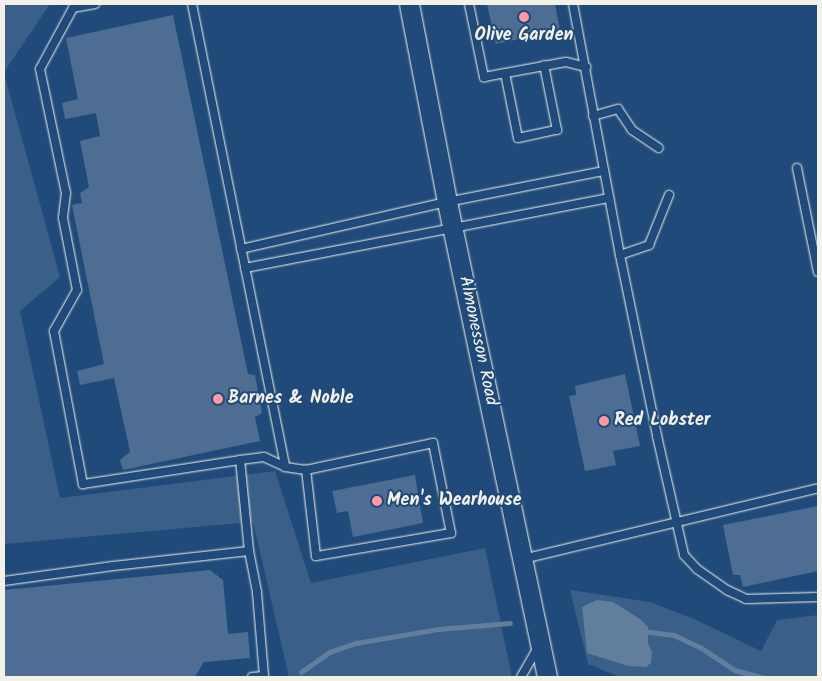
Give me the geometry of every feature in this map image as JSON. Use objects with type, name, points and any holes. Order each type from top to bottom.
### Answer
[{"type":"street","name":"Almonesson Road","points":[[409,4],[447,202],[454,227],[547,677]]},
{"type":"lane","points":[[94,4],[73,8],[40,69],[66,193],[63,218],[78,290],[54,331],[83,484],[264,457],[285,467],[306,470],[433,443],[451,533],[316,556],[306,470]]},
{"type":"lane","points":[[192,4],[285,467]]},
{"type":"lane","points":[[469,4],[484,77],[566,62],[586,67]]},
{"type":"lane","points":[[573,4],[620,254],[684,555],[697,569],[734,595],[746,599],[818,597]]},
{"type":"lane","points":[[505,73],[518,138],[557,130],[544,65]]},
{"type":"lane","points":[[594,116],[618,109],[632,130],[659,148]]},
{"type":"lane","points":[[797,168],[818,272]]},
{"type":"lane","points":[[241,248],[447,202],[604,171]]},
{"type":"lane","points":[[620,254],[649,245],[669,195]]},
{"type":"lane","points":[[245,268],[609,198]]},
{"type":"lane","points":[[240,460],[249,551],[258,592],[265,677],[252,677]]},
{"type":"lane","points":[[523,559],[818,488]]},
{"type":"lane","points":[[4,581],[113,566],[249,551]]},
{"type":"lane","points":[[521,677],[540,644]]},
{"type":"shaded area","points":[[4,4],[50,4],[4,72]]},
{"type":"shaded area","points":[[4,73],[60,277],[20,311],[60,498],[275,471],[311,583],[485,548],[512,677],[289,677],[253,522],[4,544]]},
{"type":"shaded area","points":[[570,590],[650,602],[694,619],[761,651],[777,620],[818,615],[818,677],[620,677],[588,664]]},
{"type":"shaded area","points":[[597,600],[613,602],[640,619],[648,627],[648,643],[652,652],[651,663],[646,667],[628,666],[587,653],[582,607]]},
{"type":"building","name":"Olive Garden","points":[[487,4],[555,4],[560,30],[496,44]]},
{"type":"building","points":[[173,15],[248,374],[255,375],[262,413],[255,417],[260,441],[123,470],[120,460],[130,452],[114,378],[80,385],[77,371],[104,364],[72,205],[82,203],[80,193],[89,187],[80,141],[100,136],[96,113],[65,119],[62,103],[78,99],[66,38]]},
{"type":"building","name":"Red Lobster","points":[[625,374],[640,446],[613,451],[616,465],[585,471],[569,396],[576,395],[575,386]]},
{"type":"building","name":"Men's Wearhouse","points":[[415,475],[423,523],[353,537],[348,511],[337,513],[332,491]]},
{"type":"building","points":[[818,506],[818,571],[743,587],[740,575],[733,575],[723,525]]},
{"type":"building","points":[[210,570],[223,580],[228,634],[248,632],[250,658],[204,662],[195,677],[4,677],[4,590]]},
{"type":"waterway","points":[[301,672],[330,652],[356,643],[439,629],[510,623]]},
{"type":"waterway","points":[[642,631],[674,635],[700,647],[735,670],[762,677]]},
{"type":"place","name":"Olive Garden","points":[[524,17]]},
{"type":"place","name":"Barnes & Noble","points":[[218,399]]},
{"type":"place","name":"Red Lobster","points":[[604,421]]},
{"type":"place","name":"Men's Wearhouse","points":[[377,501]]}]
